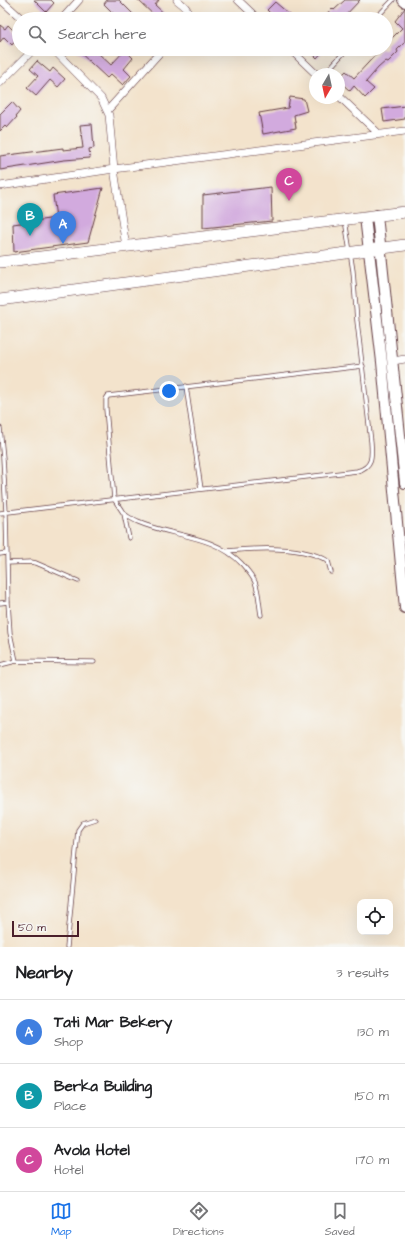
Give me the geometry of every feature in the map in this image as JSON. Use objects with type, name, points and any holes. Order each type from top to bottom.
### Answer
[{"type":"main road","points":[[0,262],[405,212]]},
{"type":"main road","points":[[0,300],[350,251],[405,245]]},
{"type":"street","points":[[1,0],[14,12]]},
{"type":"street","points":[[68,12],[78,0]]},
{"type":"street","points":[[177,0],[189,12]]},
{"type":"street","points":[[238,0],[251,12]]},
{"type":"street","points":[[0,83],[27,56]]},
{"type":"street","points":[[60,56],[101,98],[109,115],[112,133],[114,169],[126,247]]},
{"type":"street","points":[[107,111],[157,56]]},
{"type":"street","points":[[297,56],[310,68]]},
{"type":"street","points":[[345,102],[379,134]]},
{"type":"street","points":[[0,186],[114,169],[405,131]]},
{"type":"street","points":[[377,215],[405,483]]},
{"type":"street","points":[[365,217],[383,370],[405,608]]},
{"type":"street","points":[[393,361],[405,359]]},
{"type":"lane","points":[[382,12],[393,0]]},
{"type":"lane","points":[[329,68],[340,56]]},
{"type":"lane","points":[[0,513],[357,471],[363,470],[367,467],[372,456],[372,449],[356,321],[353,271],[345,219]]},
{"type":"lane","points":[[129,538],[124,514],[114,499],[106,399],[108,396],[362,366]]},
{"type":"lane","points":[[186,386],[201,489]]},
{"type":"lane","points":[[0,428],[4,458],[6,553],[10,633],[16,661]]},
{"type":"lane","points":[[124,514],[138,522],[200,540],[227,551],[245,567],[254,581],[258,590],[261,615]]},
{"type":"lane","points":[[227,551],[247,549],[292,550],[308,552],[320,556],[328,561],[331,572]]},
{"type":"lane","points":[[0,554],[6,553]]},
{"type":"lane","points":[[7,563],[36,563],[78,581]]},
{"type":"lane","points":[[0,603],[8,602]]},
{"type":"lane","points":[[0,665],[16,661],[94,662]]},
{"type":"lane","points":[[67,947],[78,830],[83,823],[95,819]]},
{"type":"building","points":[[34,0],[51,0],[54,3],[46,12]]},
{"type":"building","points":[[107,0],[119,0],[131,12],[112,12],[104,4]]},
{"type":"building","points":[[138,0],[159,0],[155,5],[162,12],[151,12]]},
{"type":"building","points":[[345,0],[360,0],[349,12],[328,12],[332,8],[334,10]]},
{"type":"building","points":[[275,2],[287,12],[269,12],[267,10]]},
{"type":"building","points":[[405,8],[405,42],[397,50],[398,52],[388,62],[386,61],[378,68],[366,82],[374,89],[365,98],[354,86],[350,91],[345,86],[345,72],[346,71],[354,78],[374,56],[393,56],[393,37],[402,28],[395,21]]},
{"type":"building","points":[[0,25],[5,29],[8,25],[12,29],[12,45],[4,37],[0,42]]},
{"type":"building","points":[[83,56],[101,56],[111,65],[119,56],[131,56],[133,58],[124,69],[131,76],[123,85],[111,74],[107,78]]},
{"type":"building","points":[[37,61],[50,72],[53,68],[65,79],[58,87],[50,80],[36,96],[27,88],[38,76],[30,69]]},
{"type":"building","points":[[290,97],[304,99],[307,111],[294,115],[296,128],[263,134],[259,113],[288,108]]},
{"type":"building","points":[[12,102],[20,111],[16,116],[17,117],[7,128],[5,126],[0,131],[0,114]]},
{"type":"building","points":[[405,106],[405,119],[384,122],[382,109]]},
{"type":"building","points":[[92,124],[94,148],[89,149],[90,158],[64,160],[0,170],[0,156],[63,148],[63,150],[83,148],[80,125]]},
{"type":"building","points":[[271,187],[272,221],[203,228],[203,195]]},
{"type":"building","points":[[103,188],[88,242],[14,252],[13,224],[56,218],[53,195]]},
{"type":"place","name":"Avola Hotel","points":[[289,201]]},
{"type":"place","name":"Berka Building","points":[[30,236]]},
{"type":"place","name":"Tati Mar Bekery","points":[[63,244]]}]
